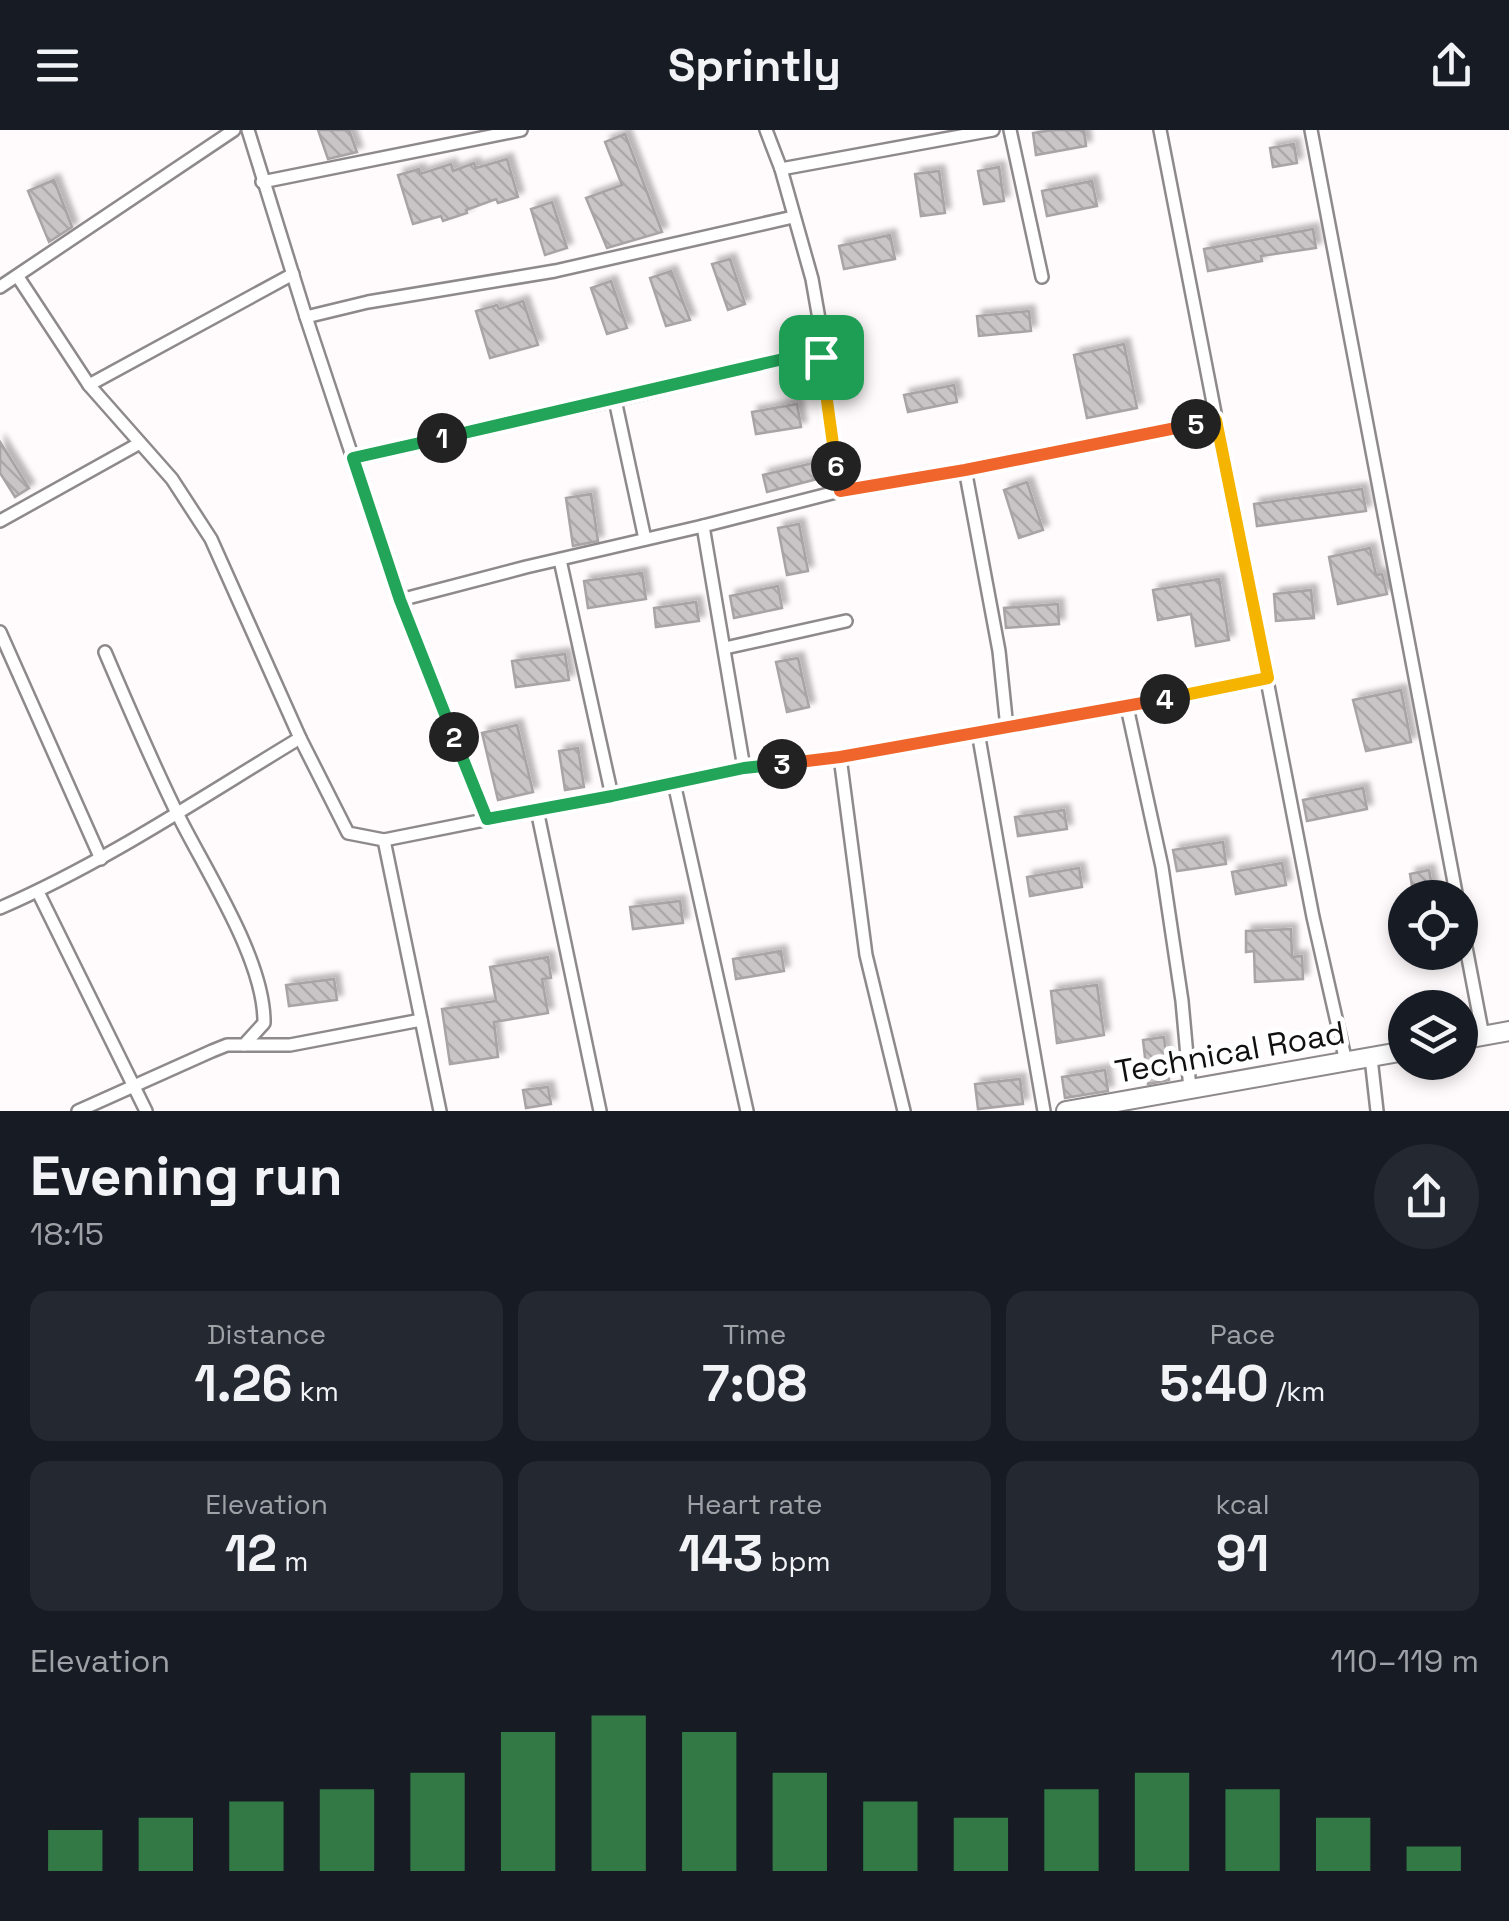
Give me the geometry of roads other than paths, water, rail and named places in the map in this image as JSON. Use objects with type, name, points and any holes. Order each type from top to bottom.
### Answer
[{"type":"street","points":[[0,287],[234,130]]},
{"type":"street","points":[[248,130],[400,600],[487,819]]},
{"type":"street","points":[[262,182],[521,130]]},
{"type":"street","points":[[766,130],[782,169],[812,280],[840,491]]},
{"type":"street","points":[[782,169],[994,130]]},
{"type":"street","points":[[1010,130],[1042,277]]},
{"type":"street","points":[[1160,130],[1313,917],[1346,1062]]},
{"type":"street","points":[[1311,130],[1453,880]]},
{"type":"street","points":[[306,317],[368,302],[554,272],[794,217]]},
{"type":"street","points":[[89,385],[293,274]]},
{"type":"street","points":[[18,277],[89,385],[172,479],[211,539],[300,738],[348,833],[384,840],[744,768],[840,757],[1268,678]]},
{"type":"street","points":[[353,458],[779,360],[821,357]]},
{"type":"street","points":[[615,400],[645,540]]},
{"type":"street","points":[[400,600],[840,491],[1216,420]]},
{"type":"street","points":[[0,521],[140,443]]},
{"type":"street","points":[[965,470],[999,651],[1007,728]]},
{"type":"street","points":[[704,526],[744,768]]},
{"type":"street","points":[[560,560],[612,796]]},
{"type":"street","points":[[725,648],[846,621]]},
{"type":"street","points":[[0,632],[101,859]]},
{"type":"street","points":[[105,652],[258,981],[264,1023],[244,1045]]},
{"type":"street","points":[[1127,707],[1162,867],[1182,1001],[1190,1089]]},
{"type":"street","points":[[978,732],[1044,1111]]},
{"type":"street","points":[[0,908],[101,859],[300,738]]},
{"type":"street","points":[[840,757],[866,955],[904,1111]]},
{"type":"street","points":[[674,783],[747,1111]]},
{"type":"street","points":[[536,810],[600,1111]]},
{"type":"street","points":[[384,840],[440,1111]]},
{"type":"street","points":[[38,892],[146,1111]]},
{"type":"street","points":[[1470,970],[1482,1036]]},
{"type":"street","points":[[78,1111],[227,1045],[290,1045],[421,1020]]},
{"type":"street","points":[[1478,1037],[1509,1031]]},
{"type":"street","name":"Technical Road","points":[[1066,1111],[1388,1054]]},
{"type":"street","points":[[1371,1058],[1378,1111]]}]
